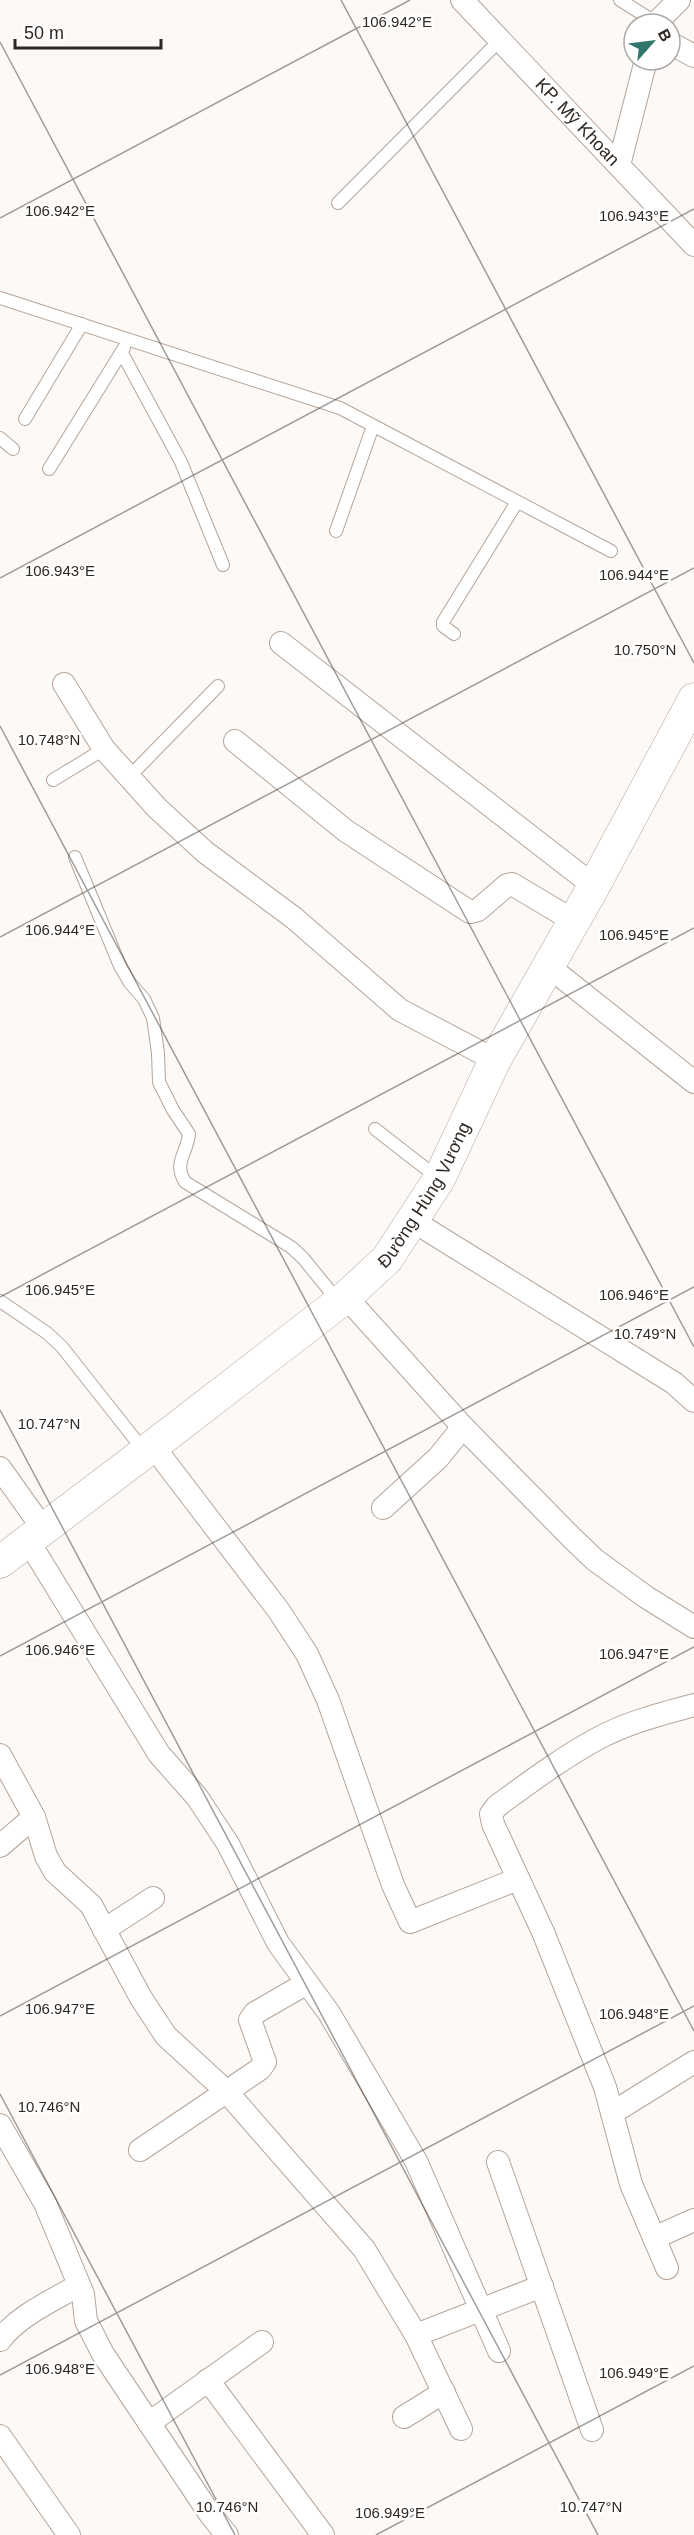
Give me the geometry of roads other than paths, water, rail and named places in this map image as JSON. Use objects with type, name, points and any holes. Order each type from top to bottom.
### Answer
[{"type":"street","name":"KP. Mỹ Khoan","points":[[462,0],[694,245]]},
{"type":"street","points":[[666,12],[678,0]]},
{"type":"street","points":[[619,165],[643,72]]},
{"type":"street","points":[[281,643],[594,886]]},
{"type":"street","points":[[64,684],[104,749],[157,808],[205,852],[294,918],[400,1010],[495,1060]]},
{"type":"street","name":"Đường Hùng Vương","points":[[0,1562],[342,1299],[387,1259],[439,1179],[495,1060],[594,886],[694,699]]},
{"type":"street","points":[[235,741],[346,831],[470,912],[478,910],[507,885],[512,885],[574,921]]},
{"type":"street","points":[[548,966],[694,1082]]},
{"type":"street","points":[[413,1221],[674,1383],[694,1401]]},
{"type":"street","points":[[342,1299],[463,1427],[595,1560],[646,1597],[694,1627]]},
{"type":"street","points":[[383,1508],[438,1458],[463,1427]]},
{"type":"street","points":[[149,1449],[279,1611],[307,1654],[328,1700],[393,1886],[410,1922],[518,1879]]},
{"type":"street","points":[[0,1468],[159,1754],[197,1797],[228,1844],[278,1943],[329,2013],[416,2161],[499,2351]]},
{"type":"street","points":[[667,2268],[631,2184],[605,2087],[543,1932],[493,1824],[491,1814],[497,1806],[555,1764],[598,1738],[638,1721],[694,1705]]},
{"type":"street","points":[[0,1755],[34,1817],[46,1856],[55,1872],[91,1905],[141,1998],[166,2036],[227,2091],[364,2249],[416,2335],[461,2429]]},
{"type":"street","points":[[0,1846],[34,1817]]},
{"type":"street","points":[[104,1930],[153,1898]]},
{"type":"street","points":[[140,2150],[260,2069],[265,2062],[250,2027],[252,2016],[307,1983]]},
{"type":"street","points":[[612,2113],[694,2062]]},
{"type":"street","points":[[0,2125],[45,2203],[83,2294],[86,2321],[103,2354],[227,2535]]},
{"type":"street","points":[[498,2162],[592,2430]]},
{"type":"street","points":[[654,2238],[694,2220]]},
{"type":"street","points":[[0,2340],[10,2327],[22,2318],[79,2284]]},
{"type":"street","points":[[416,2335],[480,2308],[542,2286]]},
{"type":"street","points":[[149,2423],[262,2342]]},
{"type":"street","points":[[208,2380],[323,2535]]},
{"type":"street","points":[[404,2417],[444,2392]]},
{"type":"street","points":[[0,2436],[69,2535]]},
{"type":"lane","points":[[620,0],[638,12]]},
{"type":"lane","points":[[338,203],[500,40]]},
{"type":"lane","points":[[0,298],[339,408],[610,551]]},
{"type":"lane","points":[[25,420],[82,324]]},
{"type":"lane","points":[[49,469],[130,340]]},
{"type":"lane","points":[[122,353],[181,462],[223,565]]},
{"type":"lane","points":[[336,531],[373,426]]},
{"type":"lane","points":[[0,438],[13,449]]},
{"type":"lane","points":[[454,634],[443,626],[443,622],[517,502]]},
{"type":"lane","points":[[130,776],[218,686]]},
{"type":"lane","points":[[53,780],[104,749]]},
{"type":"lane","points":[[75,857],[120,966],[130,983],[144,999],[153,1018],[159,1082],[173,1110],[189,1134],[179,1173],[185,1182],[291,1247],[342,1299]]},
{"type":"lane","points":[[375,1129],[439,1179]]},
{"type":"lane","points":[[0,1301],[47,1333],[62,1347],[149,1449]]}]
